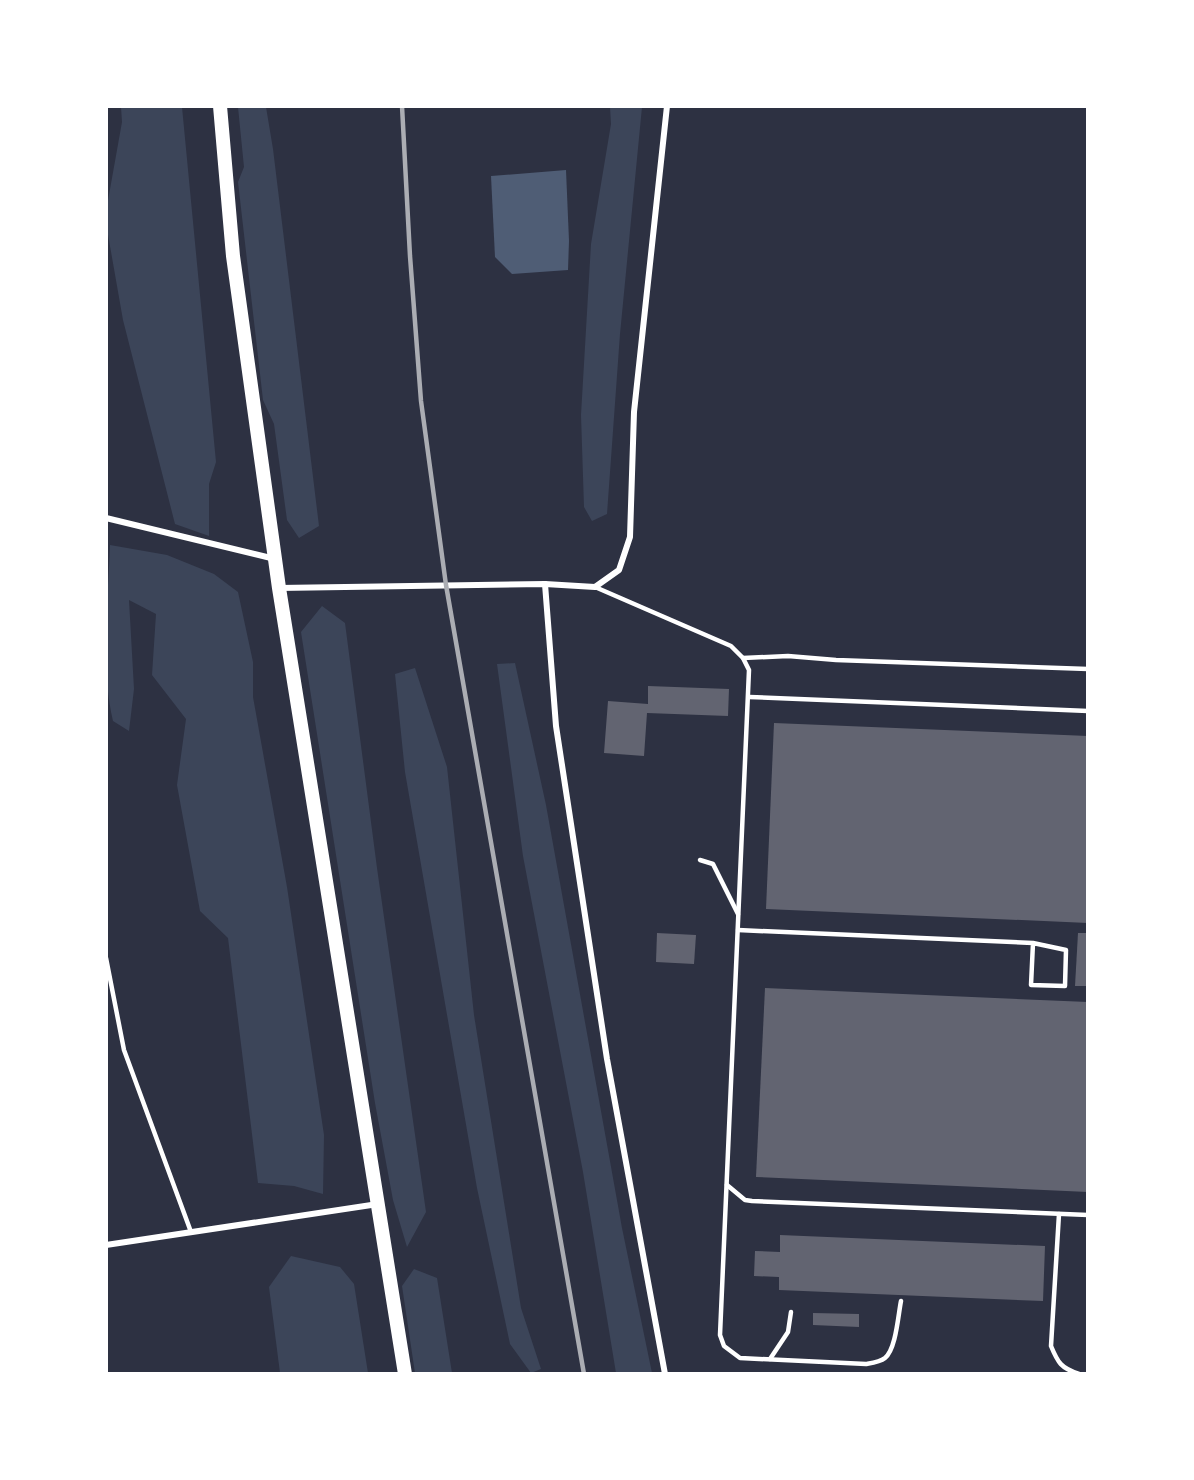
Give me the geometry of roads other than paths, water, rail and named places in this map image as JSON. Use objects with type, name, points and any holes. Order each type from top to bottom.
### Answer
[{"type":"main road","points":[[220,106],[233,256],[279,588],[405,1374]]},
{"type":"street","points":[[279,588],[545,584],[595,587],[619,570],[630,537],[634,412],[667,106]]},
{"type":"street","points":[[106,518],[275,559]]},
{"type":"street","points":[[545,584],[558,737],[607,1059],[665,1374]]},
{"type":"street","points":[[106,1245],[379,1204]]},
{"type":"lane","points":[[595,587],[731,646],[743,658],[749,670],[720,1335],[724,1346],[740,1358],[866,1364],[876,1362],[885,1358],[891,1350],[901,1301]]},
{"type":"lane","points":[[743,658],[788,656],[836,660],[1088,669]]},
{"type":"lane","points":[[749,697],[1088,711]]},
{"type":"lane","points":[[700,860],[713,864],[739,915]]},
{"type":"lane","points":[[738,930],[1033,943],[1066,950],[1065,986],[1031,985],[1033,943]]},
{"type":"lane","points":[[106,958],[124,1050],[191,1232]]},
{"type":"lane","points":[[727,1185],[745,1200],[752,1201],[1088,1215]]},
{"type":"lane","points":[[1059,1214],[1051,1346],[1056,1360],[1065,1370],[1079,1374]]},
{"type":"lane","points":[[770,1359],[788,1332],[790,1312]]},
{"type":"railway","points":[[402,106],[421,401],[446,585],[584,1374]]}]
